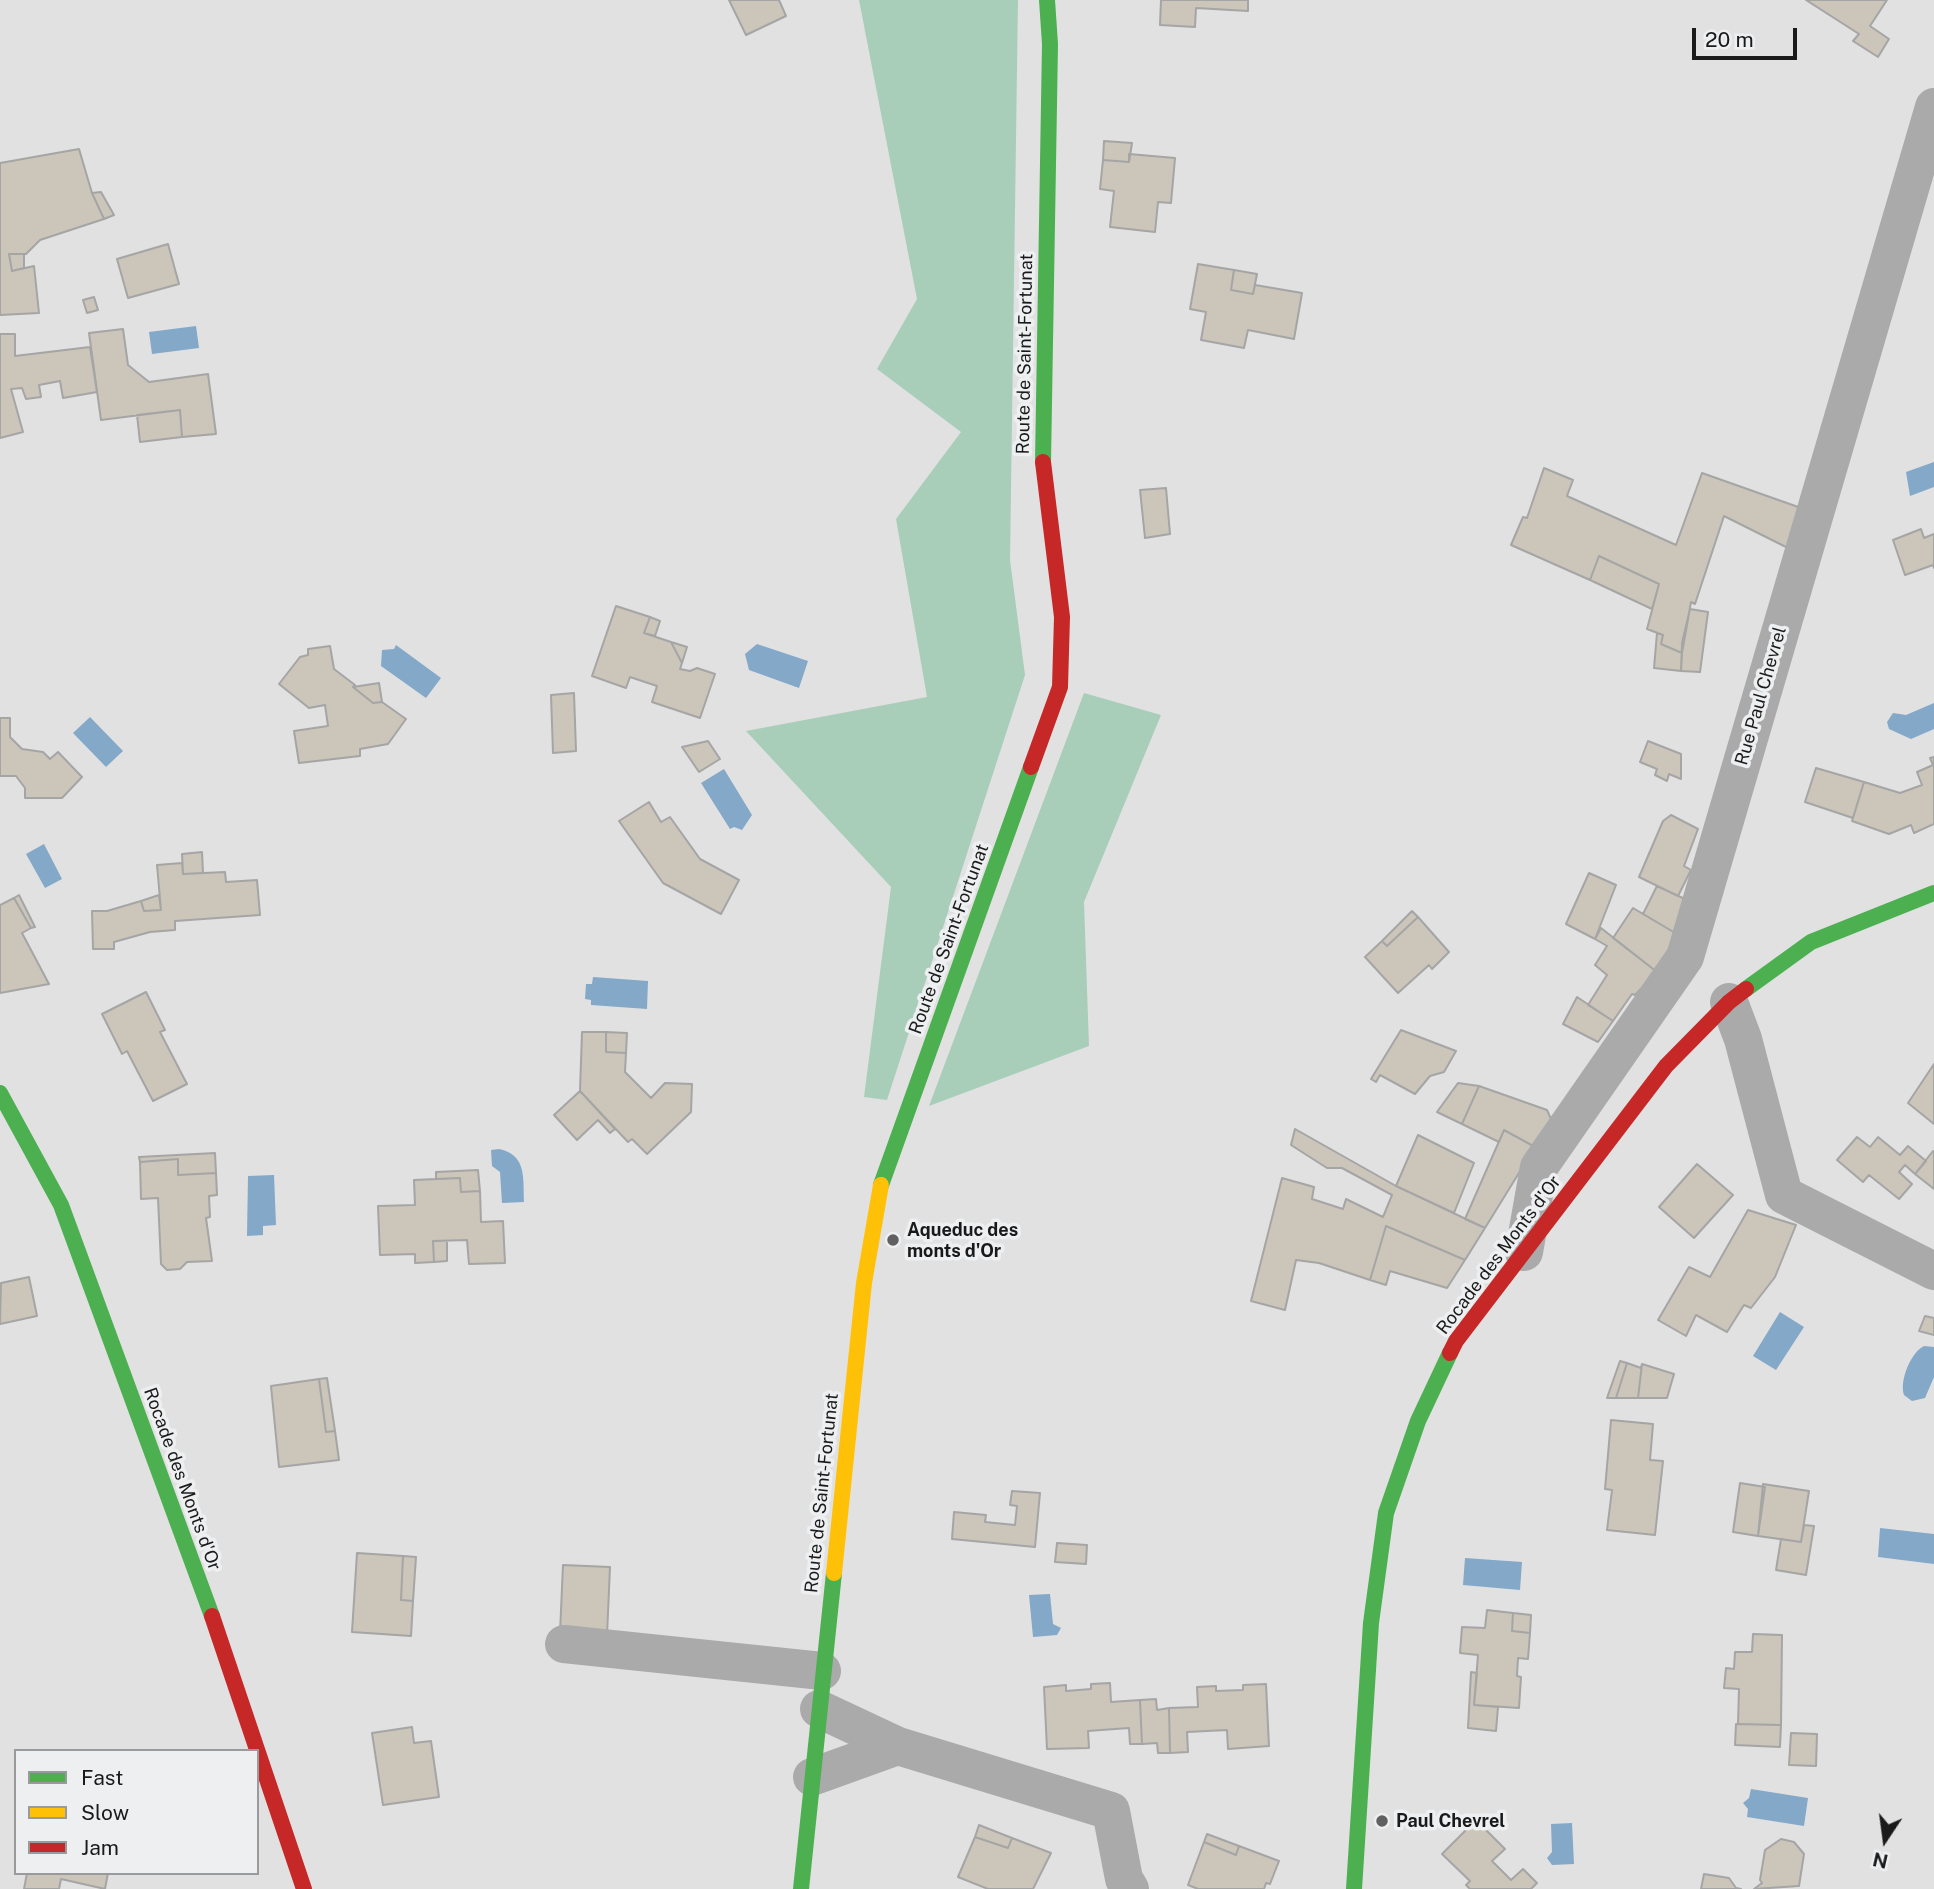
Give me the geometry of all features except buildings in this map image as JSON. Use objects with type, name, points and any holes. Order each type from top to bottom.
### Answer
[{"type":"street","name":"Route de Saint-Fortunat","points":[[801,1889],[864,1283],[881,1183],[1060,687],[1062,617],[1041,448],[1049,44],[1046,0]]},
{"type":"street","name":"Rue Paul Chevrel","points":[[1524,1252],[1539,1167],[1685,957],[1934,107]]},
{"type":"street","name":"Rocade des Monts d'Or","points":[[1354,1889],[1371,1623],[1386,1513],[1418,1420],[1456,1341],[1667,1066],[1729,1002],[1811,942],[1934,893]]},
{"type":"street","points":[[1729,1002],[1743,1039],[1784,1195],[1934,1271]]},
{"type":"street","name":"Rocade des Monts d'Or","points":[[0,1093],[61,1205],[226,1653],[258,1749]]},
{"type":"street","points":[[564,1644],[822,1671]]},
{"type":"street","points":[[819,1709],[898,1746],[1111,1811],[1125,1886]]},
{"type":"street","points":[[812,1777],[898,1746]]},
{"type":"street","name":"Rocade des Monts d'Or","points":[[259,1753],[304,1889]]},
{"type":"green space","points":[[859,0],[1018,0],[1010,560],[1025,675],[887,1100],[864,1097],[891,887],[746,731],[927,697],[896,519],[961,432],[877,369],[917,299]]},
{"type":"green space","points":[[1084,693],[1161,715],[1084,902],[1089,1046],[929,1106]]},
{"type":"water","points":[[196,326],[199,348],[152,354],[149,332]]},
{"type":"water","points":[[1934,462],[1934,487],[1910,496],[1906,472]]},
{"type":"water","points":[[757,644],[808,661],[799,688],[749,670],[745,654]]},
{"type":"water","points":[[396,645],[441,678],[426,698],[381,666],[382,650],[394,649]]},
{"type":"water","points":[[1934,703],[1934,729],[1911,739],[1889,729],[1887,722],[1893,713],[1906,715]]},
{"type":"water","points":[[90,717],[123,751],[106,767],[73,733]]},
{"type":"water","points":[[724,769],[752,815],[742,830],[734,827],[730,829],[701,783]]},
{"type":"water","points":[[44,844],[62,879],[45,888],[26,854]]},
{"type":"water","points":[[593,977],[648,981],[647,1009],[591,1005],[591,1000],[585,999],[586,984],[592,984]]},
{"type":"water","points":[[499,1149],[515,1156],[519,1162],[523,1176],[524,1202],[502,1203],[500,1172],[492,1166],[491,1150]]},
{"type":"water","points":[[274,1175],[276,1225],[263,1226],[263,1235],[247,1236],[248,1176]]},
{"type":"water","points":[[1780,1312],[1804,1327],[1776,1370],[1753,1356]]},
{"type":"water","points":[[1924,1346],[1934,1347],[1934,1377],[1925,1398],[1912,1401],[1904,1395],[1903,1382],[1911,1360]]},
{"type":"water","points":[[1880,1528],[1934,1534],[1934,1564],[1878,1557]]},
{"type":"water","points":[[1465,1558],[1522,1562],[1520,1590],[1463,1585]]},
{"type":"water","points":[[1050,1594],[1053,1624],[1061,1628],[1057,1635],[1033,1637],[1029,1595]]},
{"type":"water","points":[[1751,1789],[1808,1798],[1804,1826],[1747,1817],[1748,1809],[1743,1803],[1749,1798]]},
{"type":"water","points":[[1572,1823],[1574,1864],[1552,1865],[1547,1858],[1552,1852],[1551,1824]]},
{"type":"traffic: fast","points":[[1043,462],[1050,44],[1047,0]]},
{"type":"traffic: fast","points":[[881,1185],[1031,767]]},
{"type":"traffic: fast","points":[[1746,989],[1811,942],[1934,893]]},
{"type":"traffic: fast","points":[[0,1093],[61,1205],[212,1616]]},
{"type":"traffic: fast","points":[[1354,1889],[1371,1623],[1386,1513],[1418,1421],[1450,1353]]},
{"type":"traffic: fast","points":[[801,1889],[834,1573]]},
{"type":"traffic: slow","points":[[834,1573],[864,1283],[881,1185]]},
{"type":"traffic: jam","points":[[1031,767],[1060,687],[1062,617],[1043,462]]},
{"type":"traffic: jam","points":[[1450,1353],[1456,1341],[1666,1066],[1729,1002],[1746,989]]},
{"type":"traffic: jam","points":[[212,1616],[257,1749]]},
{"type":"traffic: jam","points":[[259,1755],[304,1889]]},
{"type":"place","name":"Aqueduc des monts d'Or","points":[[893,1240]]},
{"type":"place","name":"Paul Chevrel","points":[[1382,1821]]}]
